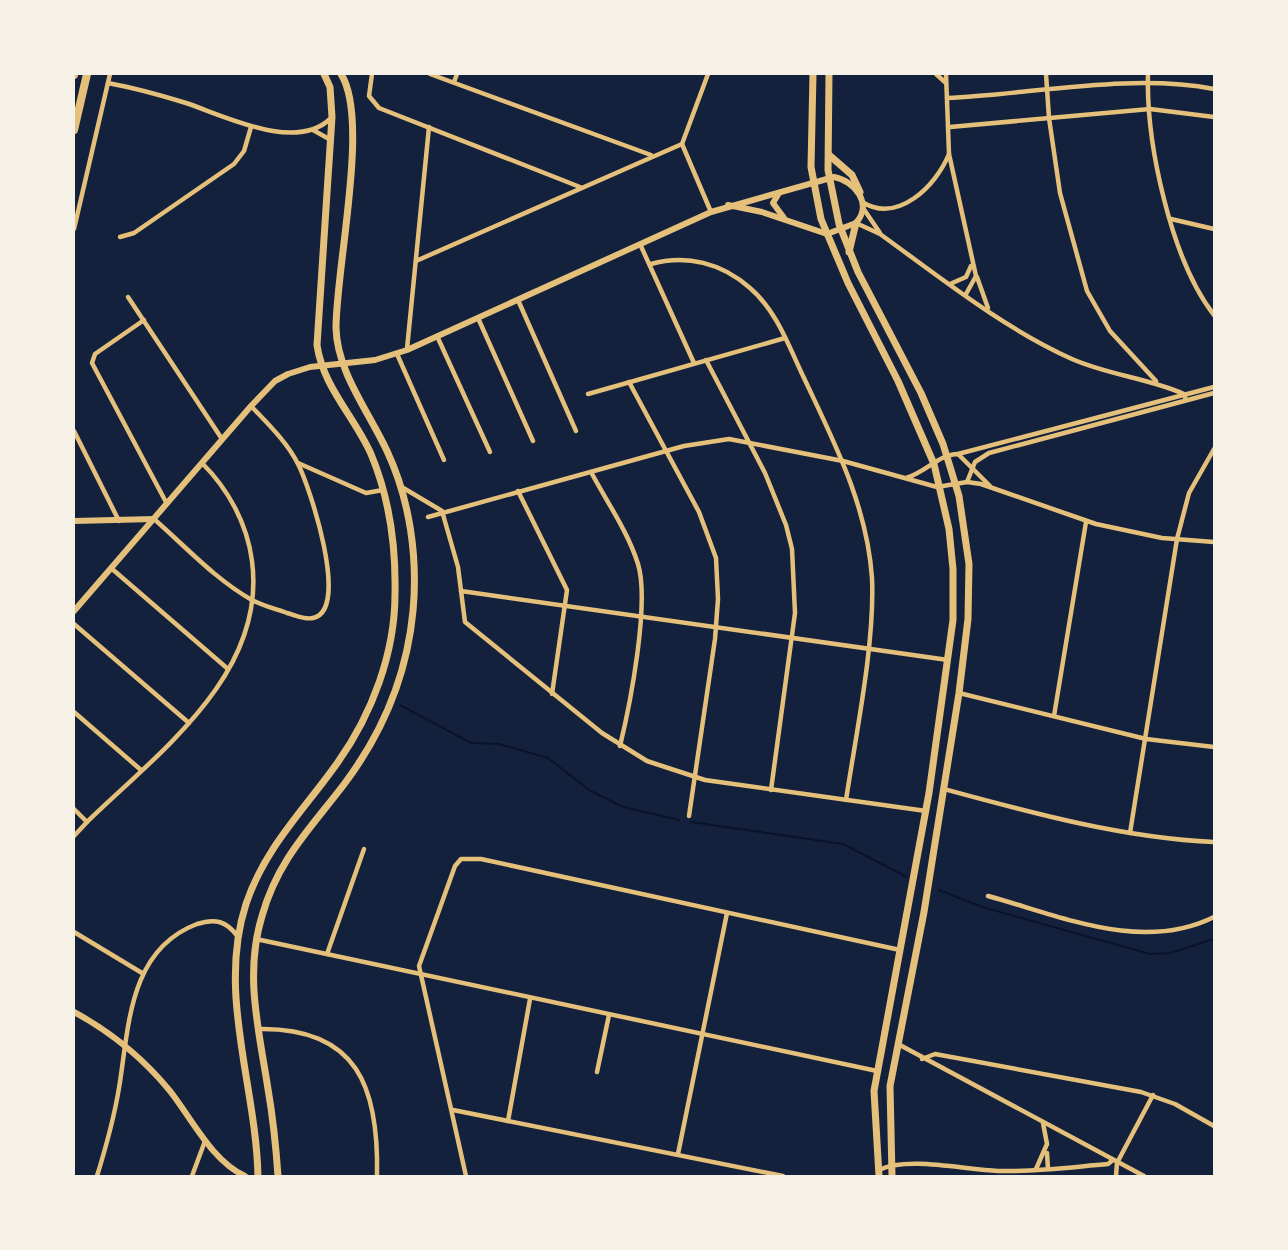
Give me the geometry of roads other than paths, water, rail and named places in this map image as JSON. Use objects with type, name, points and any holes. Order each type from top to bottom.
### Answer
[{"type":"highway","points":[[74,130],[87,74]]},
{"type":"main road","points":[[258,1177],[254,1109],[236,1001],[238,938],[246,904],[269,853],[351,741],[370,705],[392,630],[395,587],[392,535],[383,490],[370,453],[321,366],[317,324],[332,117],[330,87],[324,74]]},
{"type":"main road","points":[[278,1177],[268,1088],[252,988],[256,939],[261,917],[284,862],[368,750],[401,674],[410,634],[414,575],[413,546],[400,485],[386,450],[342,365],[337,327],[354,124],[348,86],[341,74]]},
{"type":"main road","points":[[813,74],[812,182],[827,234],[934,464],[941,487],[953,569],[954,608],[927,811],[877,1071],[874,1121],[878,1173]]},
{"type":"main road","points":[[829,74],[829,177],[841,230],[849,253],[922,395],[947,455],[957,486],[967,543],[969,590],[960,693],[889,1098],[892,1177]]},
{"type":"main road","points":[[828,155],[852,174],[860,192],[862,205],[849,253]]},
{"type":"main road","points":[[74,611],[222,439],[275,382],[288,374],[397,354],[728,205],[829,177],[844,180],[860,192]]},
{"type":"main road","points":[[780,191],[773,203],[780,215],[791,223]]},
{"type":"main road","points":[[728,205],[762,212],[827,234],[856,223]]},
{"type":"main road","points":[[74,521],[119,522],[154,519]]},
{"type":"main road","points":[[74,1012],[124,1045],[161,1081],[228,1168],[244,1177]]},
{"type":"street","points":[[74,229],[110,74]]},
{"type":"street","points":[[372,74],[369,96],[374,105],[581,187]]},
{"type":"street","points":[[430,74],[652,156]]},
{"type":"street","points":[[454,82],[457,74]]},
{"type":"street","points":[[708,74],[682,144],[711,212]]},
{"type":"street","points":[[936,74],[946,84]]},
{"type":"street","points":[[946,74],[949,153],[972,265],[988,309]]},
{"type":"street","points":[[1046,74],[1049,118],[1060,193],[1087,291],[1110,331],[1157,382]]},
{"type":"street","points":[[1148,74],[1158,165],[1171,219],[1187,270],[1214,315]]},
{"type":"street","points":[[107,83],[155,93],[252,127],[278,131],[312,129],[332,117]]},
{"type":"street","points":[[947,98],[1147,84],[1184,83],[1214,89]]},
{"type":"street","points":[[950,127],[1150,109],[1214,117]]},
{"type":"street","points":[[120,237],[134,233],[229,168],[244,151],[252,127]]},
{"type":"street","points":[[407,350],[429,127]]},
{"type":"street","points":[[312,129],[325,135],[329,142]]},
{"type":"street","points":[[416,261],[682,144]]},
{"type":"street","points":[[862,205],[880,209],[898,207],[915,198],[941,171],[949,153]]},
{"type":"street","points":[[941,171],[954,177]]},
{"type":"street","points":[[862,205],[880,234]]},
{"type":"street","points":[[1171,219],[1214,229]]},
{"type":"street","points":[[856,223],[880,234],[1040,344],[1076,361],[1163,384],[1184,394],[1186,400]]},
{"type":"street","points":[[640,244],[694,363]]},
{"type":"street","points":[[651,264],[686,259],[724,271],[755,292],[785,338],[843,461],[861,513],[868,548],[872,593],[846,800]]},
{"type":"street","points":[[950,284],[962,280],[972,265]]},
{"type":"street","points":[[966,294],[976,276]]},
{"type":"street","points":[[128,298],[222,439]]},
{"type":"street","points":[[518,300],[576,431]]},
{"type":"street","points":[[478,318],[533,441]]},
{"type":"street","points":[[144,320],[94,355],[92,363],[167,504]]},
{"type":"street","points":[[437,336],[490,452]]},
{"type":"street","points":[[589,394],[785,338]]},
{"type":"street","points":[[397,354],[444,460]]},
{"type":"street","points":[[706,360],[773,490],[790,538],[796,594],[771,790]]},
{"type":"street","points":[[629,382],[699,512],[716,558],[716,626],[689,816]]},
{"type":"street","points":[[1163,384],[1173,397]]},
{"type":"street","points":[[905,478],[947,455],[1214,387]]},
{"type":"street","points":[[967,482],[971,468],[989,453],[1214,393]]},
{"type":"street","points":[[154,519],[253,601],[310,619],[319,615],[325,601],[327,571],[323,537],[313,500],[298,463],[278,435],[251,407]]},
{"type":"street","points":[[74,431],[119,522]]},
{"type":"street","points":[[428,517],[706,441],[746,440],[843,461],[941,487],[967,482],[990,486],[1086,522],[1177,539],[1214,542]]},
{"type":"street","points":[[1130,833],[1177,539],[1189,493],[1214,449]]},
{"type":"street","points":[[958,454],[990,486]]},
{"type":"street","points":[[74,836],[188,723],[228,669],[241,644],[253,601],[251,554],[242,522],[226,492],[202,463]]},
{"type":"street","points":[[298,463],[366,494],[383,490]]},
{"type":"street","points":[[591,472],[638,564],[641,583],[640,616],[620,746]]},
{"type":"street","points":[[400,485],[442,511],[458,567],[465,622],[620,746],[647,761],[696,778],[927,811]]},
{"type":"street","points":[[518,491],[565,583],[567,606],[552,694]]},
{"type":"street","points":[[1054,716],[1086,522]]},
{"type":"street","points":[[111,568],[228,669]]},
{"type":"street","points":[[461,592],[948,660]]},
{"type":"street","points":[[74,624],[188,723]]},
{"type":"street","points":[[960,693],[1146,739],[1214,747]]},
{"type":"street","points":[[74,712],[141,770]]},
{"type":"street","points":[[944,789],[1130,833],[1214,842]]},
{"type":"street","points":[[74,809],[87,822]]},
{"type":"street","points":[[327,954],[364,849]]},
{"type":"street","points":[[466,1177],[419,966],[455,866],[461,859],[481,859],[901,950]]},
{"type":"street","points":[[988,896],[1138,934],[1180,931],[1214,917]]},
{"type":"street","points":[[678,1154],[727,913]]},
{"type":"street","points":[[97,1177],[117,1100],[132,1001],[142,973],[173,939],[200,923],[219,921],[227,924],[238,938]]},
{"type":"street","points":[[74,932],[142,973]]},
{"type":"street","points":[[256,939],[877,1071]]},
{"type":"street","points":[[508,1121],[530,999]]},
{"type":"street","points":[[597,1072],[609,1015]]},
{"type":"street","points":[[257,1029],[307,1033],[340,1050],[352,1062],[369,1098],[375,1124],[377,1177]]},
{"type":"street","points":[[898,1044],[1144,1177]]},
{"type":"street","points":[[922,1059],[935,1054],[1153,1095],[1214,1126]]},
{"type":"street","points":[[1116,1177],[1115,1161],[1153,1095]]},
{"type":"street","points":[[453,1110],[783,1177]]},
{"type":"street","points":[[1035,1170],[1047,1144],[1043,1123]]},
{"type":"street","points":[[1048,1169],[1046,1162],[1054,1129]]},
{"type":"street","points":[[192,1177],[206,1139]]},
{"type":"street","points":[[878,1173],[892,1164],[989,1171],[1048,1169],[1108,1164],[1115,1161]]},
{"type":"waterway","points":[[400,705],[471,743],[499,744],[548,758],[589,790],[623,807],[679,820]]},
{"type":"waterway","points":[[691,822],[843,844],[907,877]]},
{"type":"waterway","points":[[939,890],[982,907],[1150,954],[1170,953],[1214,939]]}]
